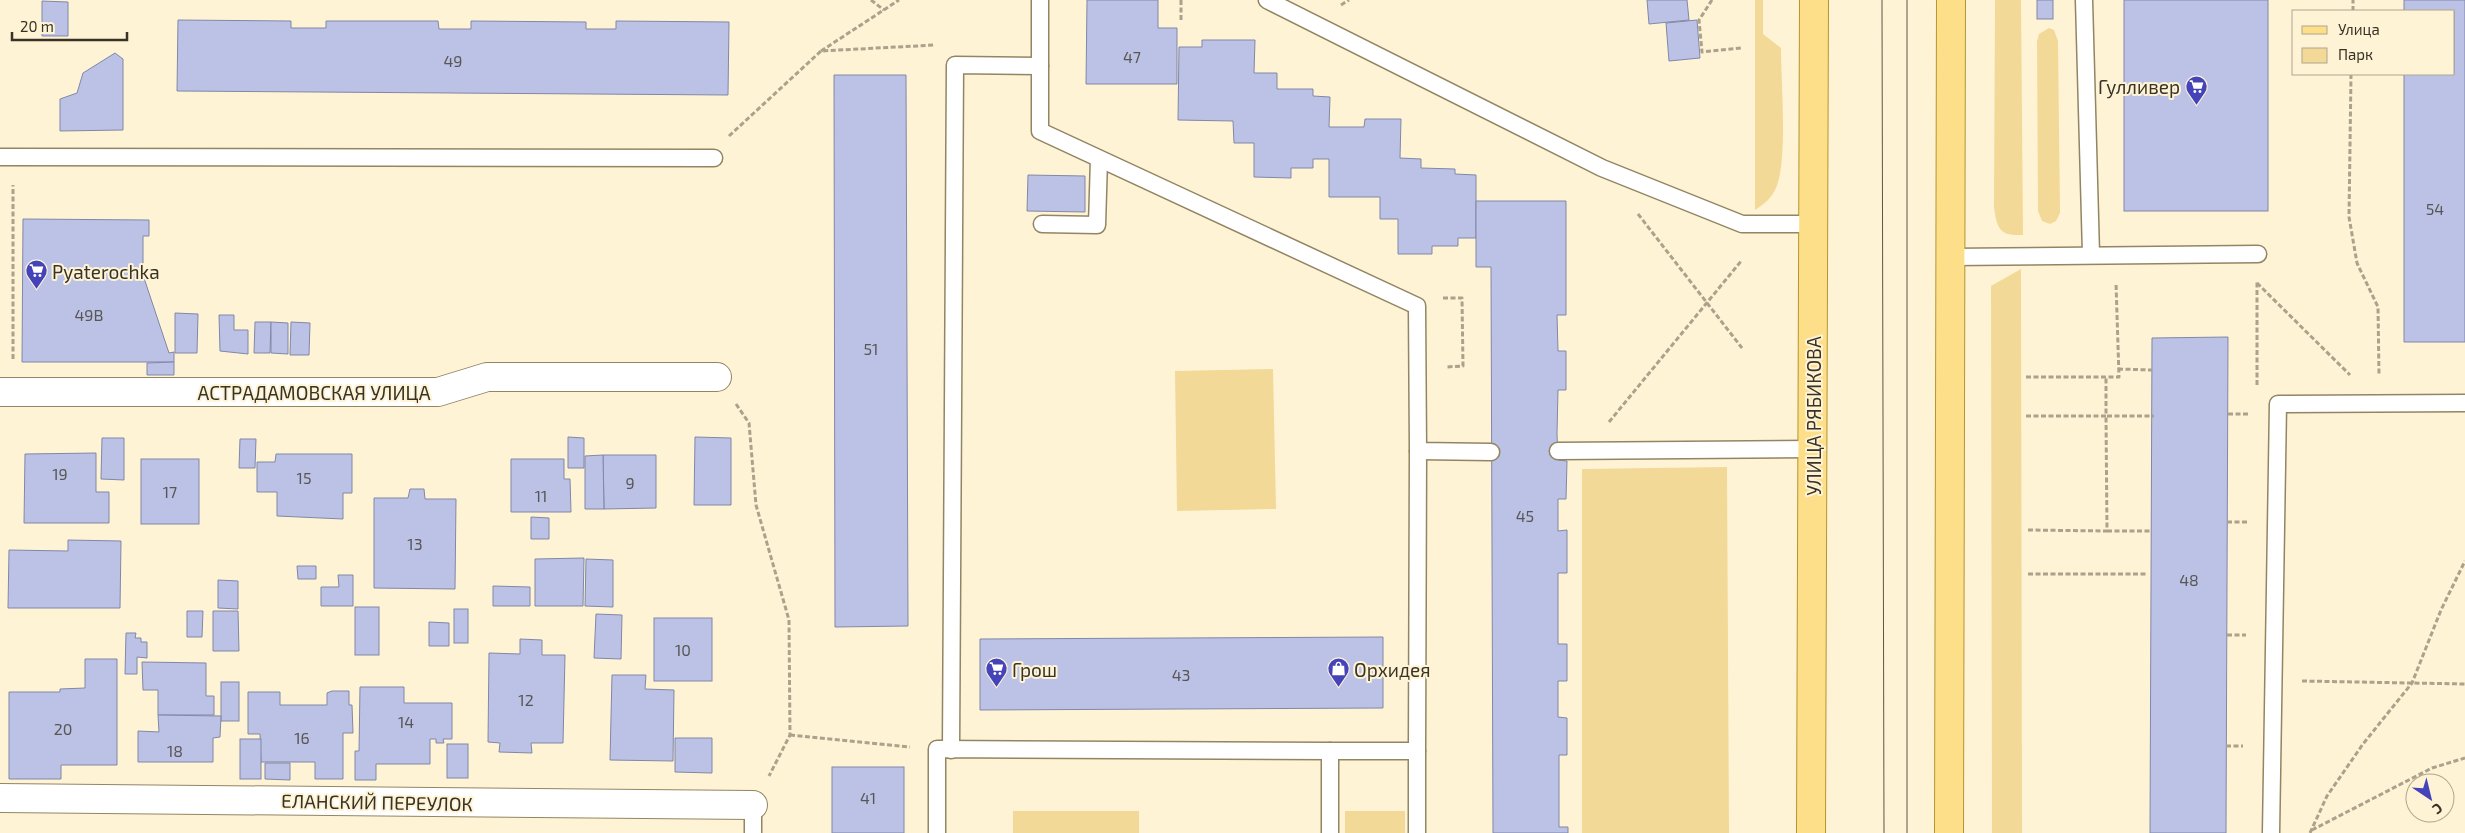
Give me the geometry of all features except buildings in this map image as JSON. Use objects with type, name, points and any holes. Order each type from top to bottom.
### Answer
[{"type":"main road","name":"УЛИЦА РЯБИКОВА","points":[[1811,833],[1814,0]]},
{"type":"main road","points":[[1949,833],[1951,0]]},
{"type":"street","name":"АСТРАДАМОВСКАЯ УЛИЦА","points":[[0,392],[438,392],[487,377],[717,377]]},
{"type":"street","name":"ЕЛАНСКИЙ ПЕРЕУЛОК","points":[[0,798],[753,805]]},
{"type":"lane","points":[[1040,0],[1040,131],[1417,306],[1418,833]]},
{"type":"lane","points":[[1267,0],[1602,168],[1742,224],[1813,224]]},
{"type":"lane","points":[[2084,0],[2091,254]]},
{"type":"lane","points":[[937,833],[944,750],[955,65],[1040,66]]},
{"type":"lane","points":[[0,157],[714,158]]},
{"type":"lane","points":[[1042,224],[1097,225],[1099,159]]},
{"type":"lane","points":[[1950,257],[2091,254],[2258,254]]},
{"type":"lane","points":[[2271,833],[2278,404],[2465,403]]},
{"type":"lane","points":[[1558,451],[1813,449]]},
{"type":"lane","points":[[1418,451],[1491,452]]},
{"type":"lane","points":[[944,750],[1417,752]]},
{"type":"lane","points":[[1330,751],[1330,833]]},
{"type":"lane","points":[[753,805],[753,833]]},
{"type":"path","points":[[871,0],[884,10]]},
{"type":"path","points":[[821,51],[899,0]]},
{"type":"path","points":[[1181,0],[1181,20]]},
{"type":"path","points":[[1712,0],[1699,20],[1702,52],[1741,48]]},
{"type":"path","points":[[2351,75],[2349,217],[2357,263],[2378,307],[2379,404]]},
{"type":"path","points":[[1637,213],[1742,348]]},
{"type":"path","points":[[2026,377],[2118,377],[2115,254]]},
{"type":"path","points":[[2257,394],[2258,254]]},
{"type":"path","points":[[1586,451],[1742,260]]},
{"type":"path","points":[[2257,283],[2379,404]]},
{"type":"path","points":[[1436,298],[1462,298],[1463,366],[1444,366]]},
{"type":"path","points":[[2118,369],[2152,370]]},
{"type":"path","points":[[717,377],[749,423],[756,504],[789,620],[790,735],[753,805]]},
{"type":"path","points":[[2106,377],[2107,531]]},
{"type":"path","points":[[2228,414],[2256,414]]},
{"type":"path","points":[[2026,416],[2154,416]]},
{"type":"path","points":[[2227,522],[2255,522]]},
{"type":"path","points":[[2028,530],[2150,531]]},
{"type":"path","points":[[2311,832],[2327,796],[2363,744],[2412,683],[2441,610],[2465,562]]},
{"type":"path","points":[[2028,574],[2148,574]]},
{"type":"path","points":[[2227,635],[2254,636]]},
{"type":"path","points":[[2273,681],[2465,684]]},
{"type":"path","points":[[790,735],[944,750]]},
{"type":"path","points":[[2226,746],[2252,746]]},
{"type":"path","points":[[2311,832],[2432,768],[2465,758]]},
{"type":"green space","points":[[1755,0],[1763,0],[1763,34],[1781,48],[1783,140],[1780,175],[1776,188],[1767,201],[1755,210]]},
{"type":"green space","points":[[1995,0],[2021,0],[2023,235],[2009,234],[2001,230],[1998,226],[1994,207]]},
{"type":"green space","points":[[2049,28],[2054,30],[2058,41],[2060,213],[2056,221],[2050,224],[2042,221],[2038,211],[2037,41],[2039,34]]},
{"type":"green space","points":[[2021,269],[2022,833],[1992,833],[1991,286]]},
{"type":"green space","points":[[1273,369],[1276,509],[1177,511],[1175,371]]},
{"type":"green space","points":[[1727,467],[1729,833],[1582,833],[1582,469]]},
{"type":"green space","points":[[1013,811],[1139,811],[1139,833],[1013,833]]},
{"type":"green space","points":[[1345,811],[1405,811],[1405,833],[1345,833]]},
{"type":"tram line","points":[[1882,0],[1884,833]]},
{"type":"tram line","points":[[1907,0],[1907,833]]},
{"type":"place","name":"Гулливер","points":[[2196,105]]},
{"type":"place","name":"Pyaterochka","points":[[36,290]]},
{"type":"place","name":"Грош","points":[[996,688]]},
{"type":"place","name":"Орхидея","points":[[1338,688]]}]
